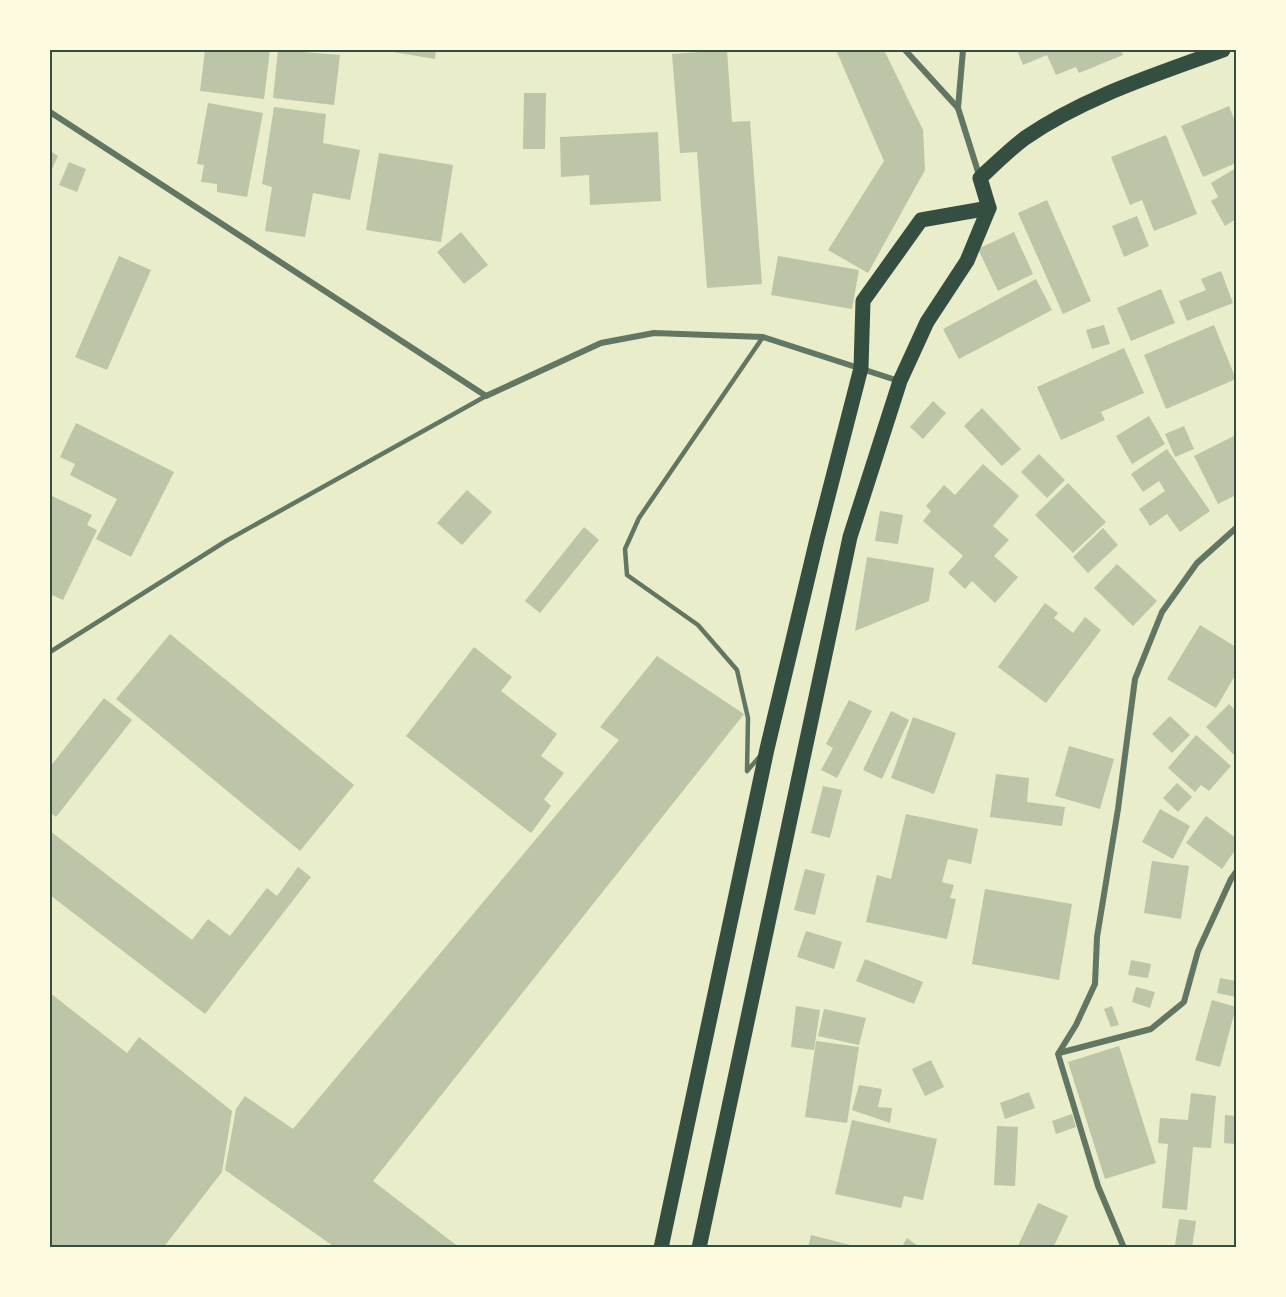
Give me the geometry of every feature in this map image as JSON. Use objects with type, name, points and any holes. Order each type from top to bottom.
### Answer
[{"type":"main road","points":[[699,1248],[718,1171],[849,537],[900,381],[927,322],[967,261],[989,207],[980,178],[1023,140],[1056,119],[1104,94],[1222,50]]},
{"type":"main road","points":[[661,1248],[767,749],[816,539],[861,369],[863,301],[921,220],[989,207]]},
{"type":"street","points":[[904,50],[958,108]]},
{"type":"street","points":[[963,50],[958,108],[980,178]]},
{"type":"street","points":[[50,112],[486,396],[601,344],[654,333],[763,337],[900,381]]},
{"type":"street","points":[[1124,1248],[1098,1185],[1058,1054],[1076,1025],[1095,984],[1097,936],[1118,809],[1135,679],[1162,612],[1197,562],[1236,528]]},
{"type":"street","points":[[1058,1054],[1151,1029],[1184,1002],[1198,951],[1236,872]]},
{"type":"lane","points":[[763,337],[639,518],[625,549],[627,575],[698,625],[737,670],[748,718],[747,771],[767,749]]},
{"type":"lane","points":[[50,652],[226,541],[486,396]]},
{"type":"building","points":[[205,50],[270,50],[264,99],[200,91]]},
{"type":"building","points":[[278,50],[340,55],[334,105],[273,98]]},
{"type":"building","points":[[381,50],[436,50],[435,59]]},
{"type":"building","points":[[727,50],[732,122],[750,121],[762,284],[707,288],[697,152],[680,153],[672,54]]},
{"type":"building","points":[[836,50],[884,50],[923,130],[925,170],[868,273],[828,250],[884,161]]},
{"type":"building","points":[[1017,50],[1121,50],[1123,55],[1079,73],[1076,67],[1056,75],[1047,55],[1023,65]]},
{"type":"building","points":[[524,93],[546,93],[545,149],[523,149]]},
{"type":"building","points":[[208,103],[263,113],[247,197],[217,192],[217,184],[201,182],[204,165],[197,164]]},
{"type":"building","points":[[1229,106],[1236,124],[1236,163],[1203,177],[1181,126]]},
{"type":"building","points":[[274,107],[326,114],[323,143],[360,150],[350,200],[313,193],[305,237],[265,231],[272,187],[262,184]]},
{"type":"building","points":[[658,132],[661,201],[590,205],[589,175],[561,177],[560,137]]},
{"type":"building","points":[[1166,135],[1197,214],[1154,231],[1142,200],[1130,205],[1111,157]]},
{"type":"building","points":[[50,151],[58,156],[50,173]]},
{"type":"building","points":[[379,153],[453,165],[441,242],[366,230]]},
{"type":"building","points":[[69,162],[86,169],[77,192],[59,185]]},
{"type":"building","points":[[1236,168],[1236,219],[1225,226],[1211,201],[1218,197],[1211,183]]},
{"type":"building","points":[[1047,200],[1091,301],[1063,314],[1018,213]]},
{"type":"building","points":[[1137,216],[1149,246],[1124,257],[1112,226]]},
{"type":"building","points":[[461,232],[488,265],[464,284],[437,252]]},
{"type":"building","points":[[1014,232],[1033,274],[998,291],[978,249]]},
{"type":"building","points":[[119,256],[151,270],[107,370],[75,357]]},
{"type":"building","points":[[778,256],[859,270],[852,309],[771,295]]},
{"type":"building","points":[[1221,271],[1233,303],[1187,321],[1179,301],[1206,290],[1201,279]]},
{"type":"building","points":[[1036,279],[1052,310],[959,359],[943,329]]},
{"type":"building","points":[[1161,289],[1175,323],[1131,341],[1117,308]]},
{"type":"building","points":[[1104,325],[1110,344],[1092,349],[1086,330]]},
{"type":"building","points":[[1214,325],[1236,379],[1166,409],[1144,355]]},
{"type":"building","points":[[1124,348],[1144,393],[1101,412],[1105,420],[1061,440],[1037,387]]},
{"type":"building","points":[[933,401],[946,413],[923,439],[910,427]]},
{"type":"building","points":[[982,408],[1021,449],[1002,466],[964,426]]},
{"type":"building","points":[[1149,416],[1165,444],[1132,464],[1116,436]]},
{"type":"building","points":[[76,423],[174,472],[131,557],[96,539],[117,499],[70,475],[75,464],[60,457]]},
{"type":"building","points":[[1184,426],[1194,449],[1175,457],[1165,434]]},
{"type":"building","points":[[1236,435],[1236,495],[1218,504],[1194,456]]},
{"type":"building","points":[[1167,449],[1210,511],[1180,532],[1167,514],[1150,526],[1139,509],[1165,491],[1159,481],[1143,492],[1131,474]]},
{"type":"building","points":[[1039,454],[1065,480],[1047,498],[1021,472]]},
{"type":"building","points":[[983,464],[1019,496],[993,526],[1009,540],[994,556],[1018,577],[995,603],[972,581],[965,589],[948,573],[963,556],[923,521],[931,511],[926,506],[944,485],[955,495]]},
{"type":"building","points":[[1068,483],[1106,522],[1073,553],[1035,515]]},
{"type":"building","points":[[467,490],[492,512],[462,545],[437,523]]},
{"type":"building","points":[[50,495],[92,515],[87,525],[97,530],[63,600],[50,594]]},
{"type":"building","points":[[880,511],[903,515],[898,544],[875,541]]},
{"type":"building","points":[[584,527],[599,540],[540,613],[525,601]]},
{"type":"building","points":[[1103,528],[1118,545],[1088,573],[1073,557]]},
{"type":"building","points":[[867,557],[934,568],[929,601],[855,631]]},
{"type":"building","points":[[1117,564],[1157,601],[1133,626],[1094,588]]},
{"type":"building","points":[[1045,603],[1058,613],[1054,618],[1073,633],[1085,617],[1101,630],[1046,703],[998,667]]},
{"type":"building","points":[[1200,625],[1236,647],[1236,674],[1216,708],[1167,679]]},
{"type":"building","points":[[170,634],[354,785],[300,851],[116,699]]},
{"type":"building","points":[[474,647],[512,677],[501,691],[557,734],[541,756],[564,773],[544,799],[551,806],[531,833],[406,736]]},
{"type":"building","points":[[657,656],[744,714],[373,1181],[460,1248],[336,1248],[225,1170],[236,1109],[245,1096],[293,1129],[619,740],[600,727]]},
{"type":"building","points":[[104,698],[132,720],[56,817],[50,812],[50,767]]},
{"type":"building","points":[[849,700],[872,711],[837,778],[821,770],[833,748],[826,744]]},
{"type":"building","points":[[1229,704],[1236,711],[1236,757],[1206,727]]},
{"type":"building","points":[[891,711],[909,720],[882,779],[863,770]]},
{"type":"building","points":[[1170,716],[1190,735],[1172,753],[1152,734]]},
{"type":"building","points":[[913,717],[956,733],[934,794],[891,778]]},
{"type":"building","points":[[1196,735],[1231,766],[1209,791],[1201,785],[1195,792],[1168,768]]},
{"type":"building","points":[[1069,746],[1114,759],[1100,809],[1055,796]]},
{"type":"building","points":[[996,774],[1029,778],[1027,802],[1065,807],[1062,826],[990,817]]},
{"type":"building","points":[[1177,783],[1192,797],[1178,812],[1163,798]]},
{"type":"building","points":[[823,786],[842,790],[830,838],[811,833]]},
{"type":"building","points":[[1160,809],[1190,826],[1173,859],[1142,842]]},
{"type":"building","points":[[906,814],[978,829],[971,864],[948,859],[942,882],[954,885],[950,898],[956,899],[947,939],[866,922],[877,875],[891,879]]},
{"type":"building","points":[[1206,816],[1236,838],[1236,849],[1222,869],[1186,843]]},
{"type":"building","points":[[50,831],[192,940],[208,919],[230,936],[267,888],[277,896],[298,867],[311,877],[205,1014],[50,895]]},
{"type":"building","points":[[1152,861],[1189,866],[1181,919],[1144,913]]},
{"type":"building","points":[[805,869],[825,874],[815,915],[794,910]]},
{"type":"building","points":[[985,889],[1072,904],[1059,980],[972,964]]},
{"type":"building","points":[[806,931],[842,942],[834,969],[797,957]]},
{"type":"building","points":[[865,959],[923,982],[914,1004],[856,981]]},
{"type":"building","points":[[1131,960],[1151,964],[1148,978],[1128,975]]},
{"type":"building","points":[[1220,978],[1236,981],[1236,997],[1217,993]]},
{"type":"building","points":[[1136,987],[1155,992],[1150,1008],[1132,1002]]},
{"type":"building","points":[[50,993],[127,1053],[139,1037],[232,1111],[222,1172],[163,1248],[50,1248]]},
{"type":"building","points":[[1212,1000],[1236,1007],[1220,1067],[1195,1060]]},
{"type":"building","points":[[796,1006],[820,1010],[814,1050],[791,1047]]},
{"type":"building","points":[[1112,1006],[1119,1025],[1111,1027],[1104,1009]]},
{"type":"building","points":[[824,1009],[866,1018],[859,1045],[818,1036]]},
{"type":"building","points":[[816,1041],[859,1047],[847,1123],[805,1117]]},
{"type":"building","points":[[1119,1046],[1156,1163],[1105,1179],[1068,1062]]},
{"type":"building","points":[[931,1060],[944,1087],[925,1096],[912,1069]]},
{"type":"building","points":[[859,1085],[882,1089],[878,1107],[892,1108],[890,1123],[852,1110]]},
{"type":"building","points":[[1029,1092],[1035,1108],[1005,1119],[1000,1103]]},
{"type":"building","points":[[1191,1093],[1216,1096],[1211,1148],[1193,1147],[1187,1210],[1162,1208],[1168,1144],[1158,1143],[1160,1118],[1188,1120]]},
{"type":"building","points":[[1072,1114],[1076,1127],[1056,1134],[1052,1121]]},
{"type":"building","points":[[1225,1115],[1236,1116],[1236,1144],[1224,1143]]},
{"type":"building","points":[[852,1120],[937,1139],[923,1200],[904,1196],[901,1208],[835,1194]]},
{"type":"building","points":[[997,1126],[1018,1127],[1015,1186],[994,1185]]},
{"type":"building","points":[[1038,1203],[1068,1216],[1053,1248],[1017,1248]]},
{"type":"building","points":[[1179,1219],[1196,1221],[1192,1248],[1175,1246]]},
{"type":"building","points":[[811,1235],[858,1247],[858,1248],[808,1248]]},
{"type":"building","points":[[907,1238],[921,1248],[901,1248]]}]
